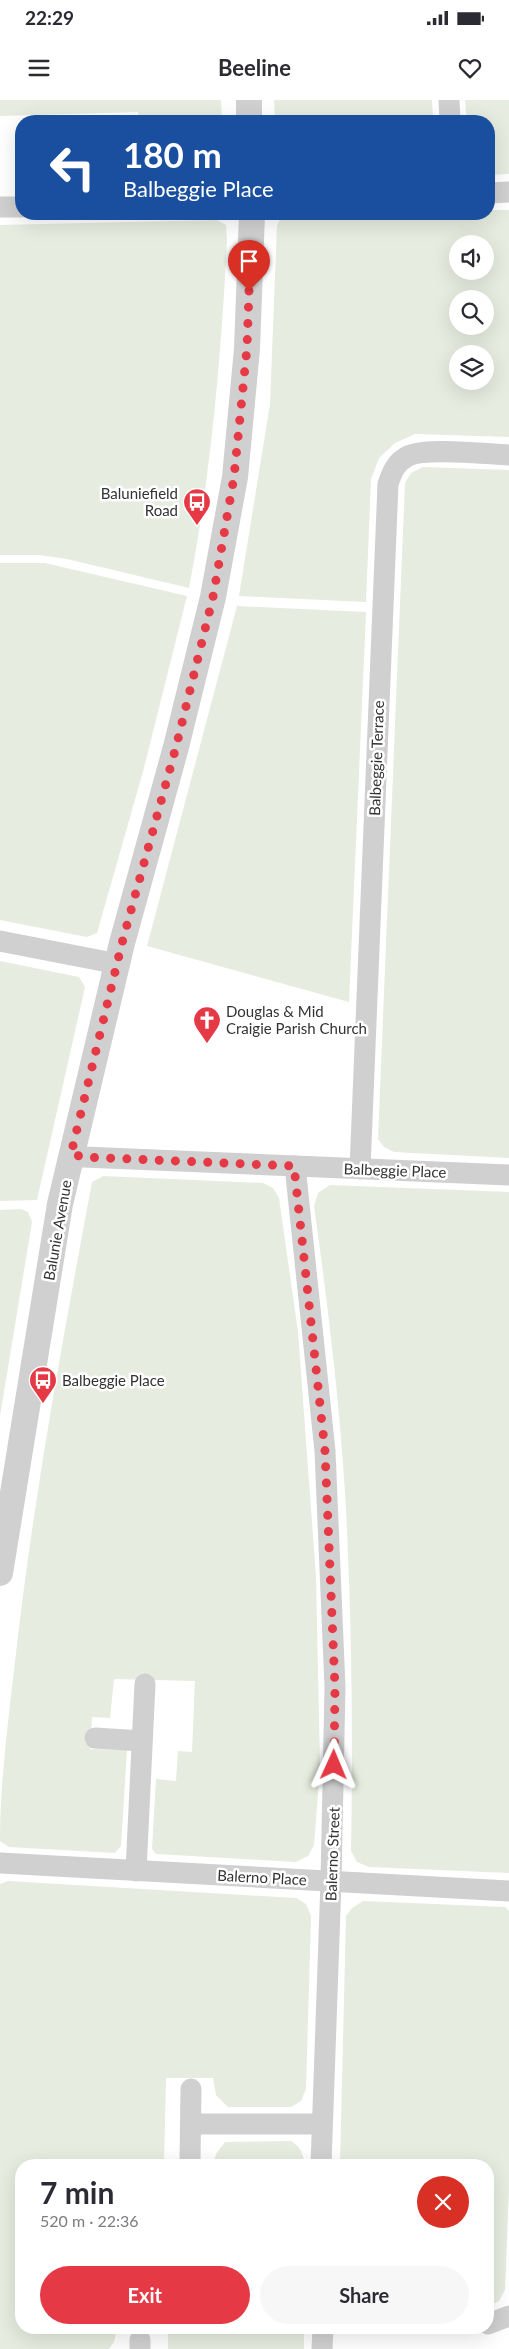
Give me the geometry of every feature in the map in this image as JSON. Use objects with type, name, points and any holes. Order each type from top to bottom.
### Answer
[{"type":"street","points":[[248,100],[249,115]]},
{"type":"street","points":[[449,100],[450,115]]},
{"type":"street","points":[[495,193],[509,192]]},
{"type":"street","points":[[0,207],[15,207]]},
{"type":"street","name":"Balunie Avenue","points":[[0,1573],[60,1204],[122,943],[176,747],[210,607],[231,495],[247,348],[252,220]]},
{"type":"street","name":"Balbeggie Terrace","points":[[360,1169],[388,484],[394,468],[408,456],[424,452],[509,455]]},
{"type":"street","points":[[0,941],[118,964]]},
{"type":"street","name":"Balbeggie Place","points":[[71,1154],[84,1157],[509,1175]]},
{"type":"street","name":"Balerno Street","points":[[294,1166],[325,1451],[335,1688],[331,1881],[321,2159]]},
{"type":"street","points":[[136,1871],[146,1684]]},
{"type":"street","points":[[95,1738],[142,1741]]},
{"type":"street","name":"Balerno Place","points":[[0,1863],[509,1891]]},
{"type":"street","points":[[190,2159],[191,2089]]},
{"type":"street","points":[[191,2124],[321,2124]]},
{"type":"street","points":[[494,2322],[509,2316]]},
{"type":"street","points":[[322,2349],[323,2334]]},
{"type":"shaded area","points":[[0,100],[221,100],[222,115],[138,115],[138,112],[0,116]]},
{"type":"shaded area","points":[[274,100],[432,100],[433,115],[275,115]]},
{"type":"shaded area","points":[[465,100],[509,100],[509,174],[495,175],[495,115],[466,115]]},
{"type":"shaded area","points":[[495,210],[509,210],[509,437],[415,434],[395,443],[379,458],[371,479],[366,602],[239,596],[270,404],[277,226],[280,220],[495,220]]},
{"type":"shaded area","points":[[217,220],[226,225],[227,241],[222,329],[209,458],[189,588],[67,559],[39,555],[0,555],[0,225]]},
{"type":"shaded area","points":[[423,467],[509,470],[509,1158],[394,1152],[384,1147],[378,1139],[405,483],[411,473]]},
{"type":"shaded area","points":[[0,563],[45,563],[187,596],[144,768],[97,933],[87,937],[0,920]]},
{"type":"shaded area","points":[[237,606],[366,612],[349,1002],[147,946]]},
{"type":"shaded area","points":[[0,961],[79,977],[85,987],[37,1200],[0,1201]]},
{"type":"shaded area","points":[[103,1176],[263,1183],[273,1188],[279,1198],[298,1332],[316,1577],[320,1768],[314,1845],[308,1856],[296,1862],[156,1854],[152,1849],[156,1779],[176,1781],[178,1751],[192,1752],[195,1681],[114,1679],[110,1718],[92,1717],[90,1749],[127,1750],[121,1846],[115,1853],[9,1847],[0,1841],[3,1770],[8,1724],[23,1594],[40,1476],[92,1182]]},
{"type":"shaded area","points":[[330,1185],[509,1192],[509,1873],[369,1867],[357,1862],[351,1851],[351,1650],[345,1489],[334,1367],[314,1206],[318,1193]]},
{"type":"shaded area","points":[[21,1209],[28,1212],[32,1222],[0,1416],[0,1210]]},
{"type":"shaded area","points":[[8,1881],[296,1898],[306,1904],[311,1916],[306,2089],[301,2101],[291,2107],[228,2107],[216,2095],[213,2078],[166,2078],[164,2159],[15,2159],[15,2334],[116,2334],[114,2342],[109,2349],[0,2349],[0,1884]]},
{"type":"shaded area","points":[[363,1901],[505,1907],[509,1911],[509,2189],[505,2290],[499,2301],[494,2303],[494,2159],[340,2159],[346,1916],[352,1908]]},
{"type":"shaded area","points":[[291,2141],[301,2151],[303,2159],[215,2159],[225,2142]]},
{"type":"shaded area","points":[[168,2334],[304,2334],[304,2349],[168,2349]]},
{"type":"place","name":"Baluniefield Road","points":[[197,526]]},
{"type":"place","name":"Douglas & Mid Craigie Parish Church","points":[[207,1044]]},
{"type":"place","name":"Balbeggie Place","points":[[43,1404]]},
{"type":"route","points":[[249,291],[247,348],[234,477],[213,597],[176,747],[122,943],[71,1154],[84,1157],[294,1166],[325,1451],[335,1688],[334,1765]]}]
